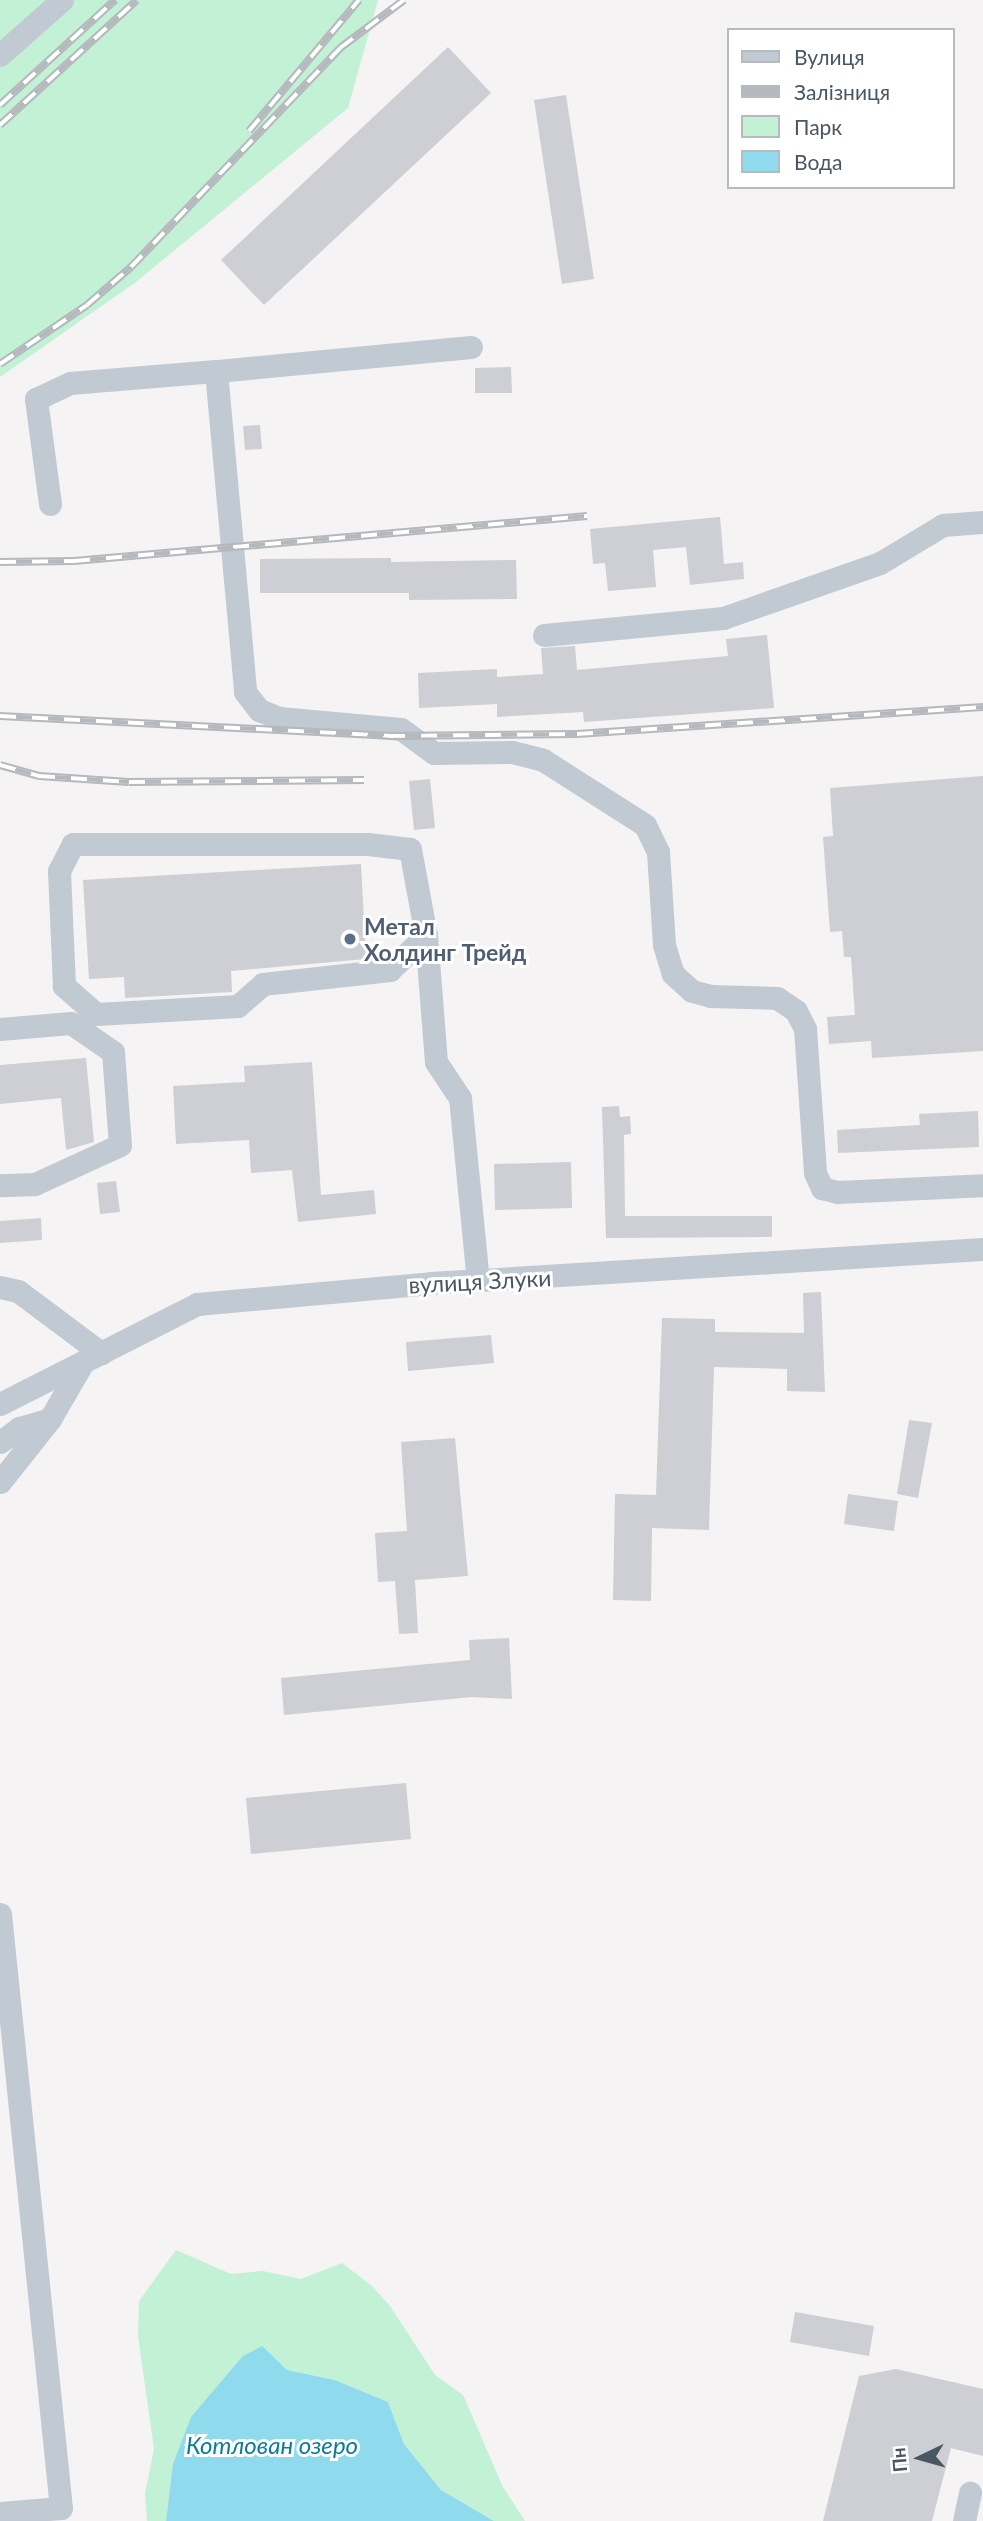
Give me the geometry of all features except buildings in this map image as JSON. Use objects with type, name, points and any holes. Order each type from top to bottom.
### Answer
[{"type":"street","points":[[0,55],[62,0]]},
{"type":"street","points":[[50,505],[36,399],[69,383],[471,347]]},
{"type":"street","points":[[214,368],[245,692],[258,710],[279,718],[401,729],[434,753],[512,752],[544,760],[645,825],[658,852],[664,945],[673,974],[692,991],[711,996],[777,998],[796,1011],[805,1028],[815,1173],[822,1188],[836,1192],[983,1185]]},
{"type":"street","points":[[544,635],[723,618],[880,563],[943,525],[983,522]]},
{"type":"street","points":[[426,935],[390,970],[262,984],[239,1006],[96,1014],[64,986],[60,871],[73,844],[368,844],[410,849],[426,935],[436,1062],[460,1098],[478,1281]]},
{"type":"street","points":[[0,1029],[71,1023],[113,1052],[120,1145],[36,1184],[0,1185]]},
{"type":"street","name":"вулиця Злуки","points":[[5,1402],[197,1304],[478,1281],[983,1249]]},
{"type":"street","points":[[0,1287],[18,1291],[92,1358],[50,1419],[0,1482]]},
{"type":"street","points":[[0,1442],[19,1428],[50,1419]]},
{"type":"street","points":[[0,1914],[61,2508],[0,2513]]},
{"type":"street","points":[[964,2521],[970,2493]]},
{"type":"green space","points":[[0,0],[378,0],[348,108],[136,282],[0,377]]},
{"type":"green space","points":[[176,2250],[231,2274],[263,2271],[301,2279],[342,2263],[371,2285],[390,2306],[435,2375],[463,2395],[503,2487],[525,2521],[494,2521],[441,2490],[404,2444],[388,2402],[335,2380],[287,2370],[216,2392],[191,2417],[174,2464],[166,2521],[147,2521],[145,2493],[154,2449],[138,2336],[139,2301]]},
{"type":"water","name":"Котлован озеро","points":[[262,2346],[287,2370],[335,2380],[388,2402],[404,2444],[441,2490],[494,2521],[166,2521],[173,2464],[191,2417],[243,2356]]},
{"type":"railway","points":[[0,105],[115,0]]},
{"type":"railway","points":[[0,125],[137,0]]},
{"type":"railway","points":[[249,131],[359,0]]},
{"type":"railway","points":[[0,364],[87,305],[131,267],[340,48],[404,0]]},
{"type":"railway","points":[[0,562],[74,561],[587,516]]},
{"type":"railway","points":[[0,716],[389,736],[577,734],[983,707]]},
{"type":"railway","points":[[0,765],[39,776],[129,782],[364,780]]},
{"type":"place","name":"Метал Холдинг Трейд","points":[[350,939]]}]
